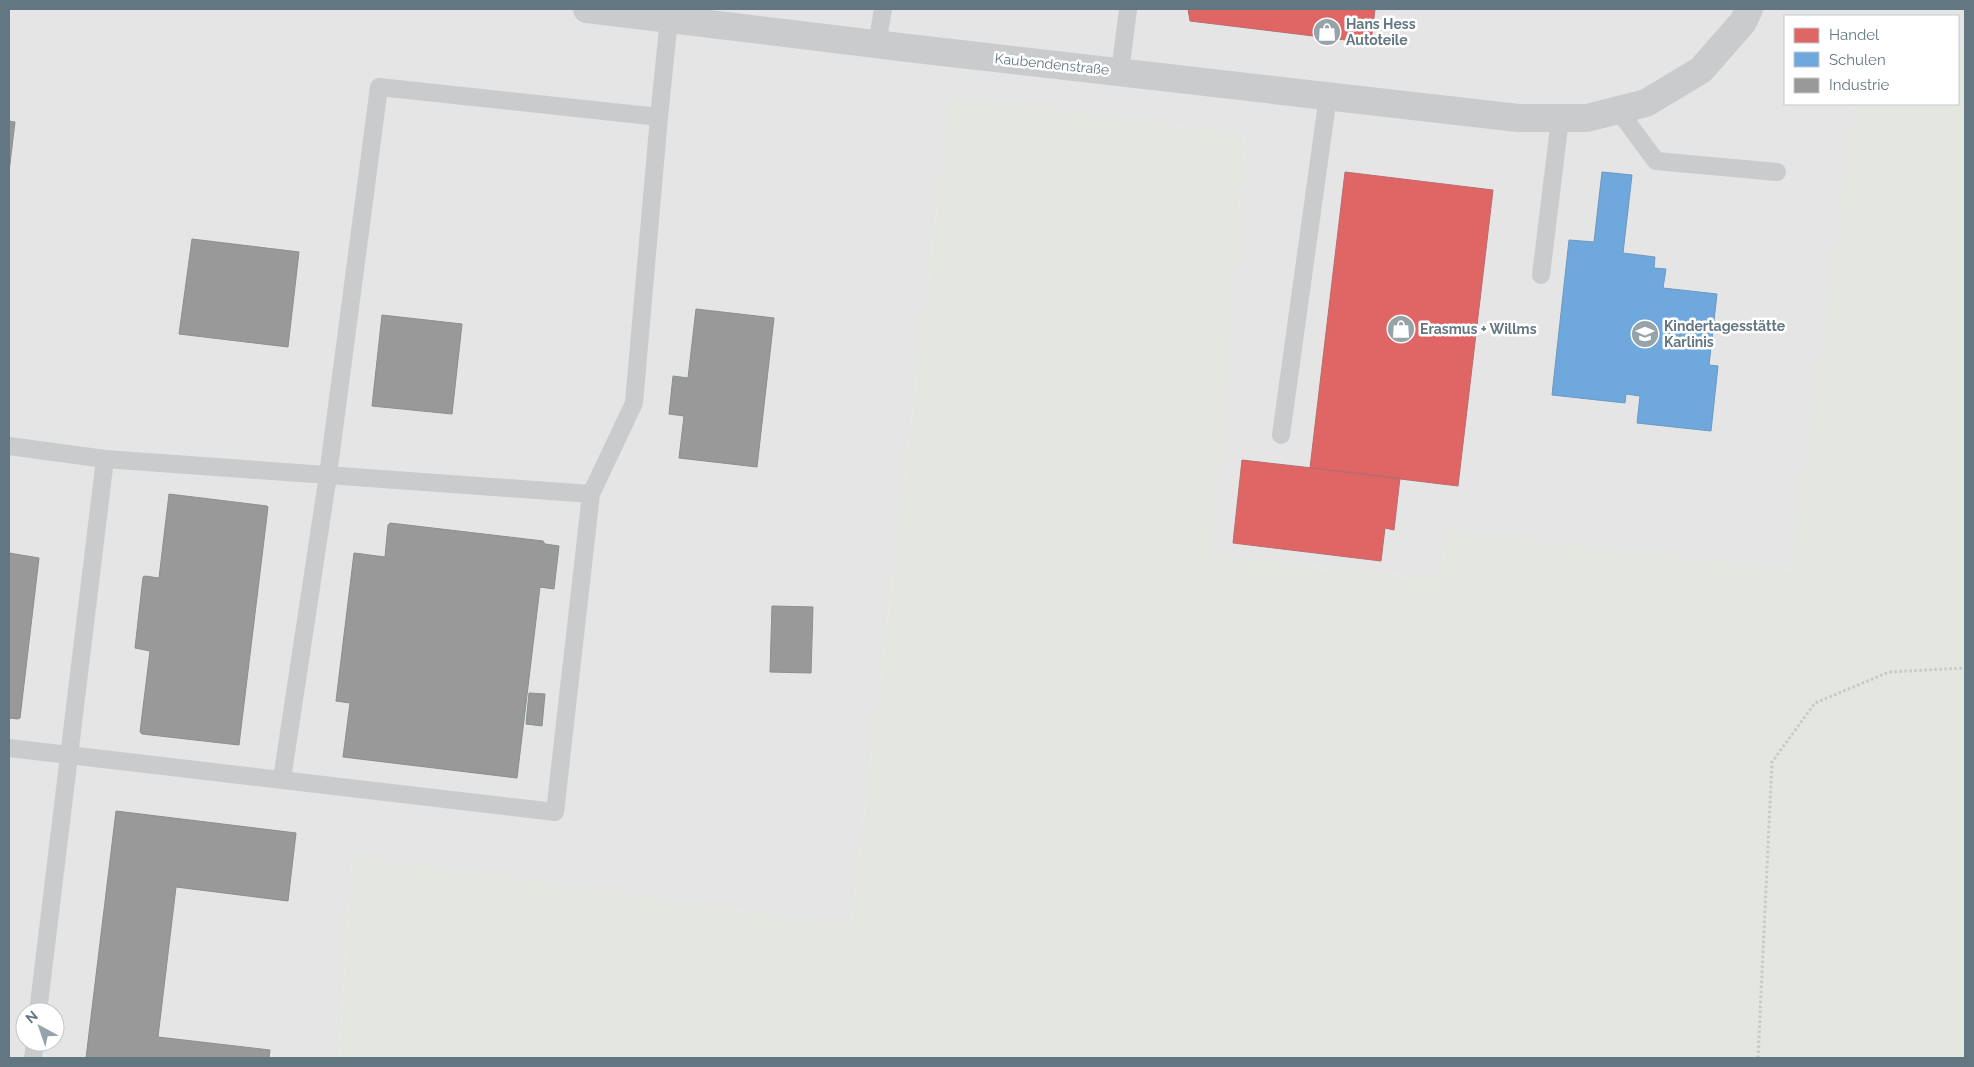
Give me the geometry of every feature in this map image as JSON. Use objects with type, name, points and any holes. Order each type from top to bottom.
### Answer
[{"type":"street","name":"Kaubendenstraße","points":[[587,9],[1518,118],[1560,119],[1586,118],[1646,103],[1702,70],[1743,22],[1749,9]]},
{"type":"lane","points":[[877,44],[883,9]]},
{"type":"lane","points":[[1120,72],[1128,9]]},
{"type":"lane","points":[[9,748],[555,812],[591,494],[634,403],[669,19]]},
{"type":"lane","points":[[282,779],[328,475],[379,87],[659,117]]},
{"type":"lane","points":[[1281,435],[1328,96]]},
{"type":"lane","points":[[1618,110],[1656,161],[1776,172]]},
{"type":"lane","points":[[1541,275],[1560,119]]},
{"type":"lane","points":[[9,446],[105,459],[591,494]]},
{"type":"lane","points":[[39,1002],[105,459]]},
{"type":"path","points":[[1758,1058],[1772,762],[1815,703],[1889,672],[1965,668]]},
{"type":"shaded area","points":[[9,9],[1965,9],[1965,42],[1959,42],[1959,15],[1784,15],[1784,105],[1856,105],[1792,570],[1447,532],[1441,580],[1210,557],[1245,136],[950,97],[851,927],[352,857],[339,1058],[9,1058]]},
{"type":"shaded area","points":[[1959,42],[1965,42],[1965,1058],[339,1058],[352,857],[851,927],[950,97],[1245,136],[1211,557],[1441,580],[1447,532],[1791,570],[1856,105],[1959,105]]},
{"type":"building: Handel","name":"Hans Hess Autoteile","points":[[1188,9],[1375,9],[1371,43],[1190,21]]},
{"type":"building: Handel","name":"Erasmus + Willms","points":[[1345,172],[1493,190],[1458,486],[1310,468]]},
{"type":"building: Handel","points":[[1242,460],[1400,478],[1394,530],[1385,528],[1381,561],[1233,543]]},
{"type":"building: Schulen","points":[[1602,172],[1632,175],[1623,253],[1655,257],[1654,268],[1666,269],[1663,288],[1717,294],[1709,365],[1718,366],[1711,431],[1637,423],[1640,396],[1626,394],[1625,403],[1552,395],[1569,240],[1594,242]]},
{"type":"building: Industrie","points":[[9,121],[15,122],[9,172]]},
{"type":"building: Industrie","points":[[192,239],[299,252],[288,347],[179,334]]},
{"type":"building: Industrie","points":[[696,309],[774,318],[757,467],[679,458],[684,416],[669,414],[673,376],[688,378]]},
{"type":"building: Industrie","points":[[382,315],[462,324],[452,414],[372,406]]},
{"type":"building: Industrie","points":[[169,494],[268,507],[239,745],[142,734],[140,732],[150,651],[135,648],[143,577],[159,578]]},
{"type":"building: Industrie","points":[[390,523],[543,541],[545,544],[559,546],[554,589],[540,587],[517,778],[343,757],[350,703],[336,701],[354,553],[385,557],[388,525]]},
{"type":"building: Industrie","points":[[9,553],[39,558],[20,718],[18,719],[9,718]]},
{"type":"building: Industrie","points":[[772,606],[813,607],[811,673],[770,672]]},
{"type":"building: Industrie","points":[[529,693],[545,694],[542,726],[526,724]]},
{"type":"building: Industrie","points":[[116,811],[296,833],[288,901],[176,887],[158,1037],[270,1050],[269,1058],[86,1058]]},
{"type":"place","name":"Hans Hess Autoteile","points":[[1327,32]]},
{"type":"place","name":"Erasmus + Willms","points":[[1401,329]]},
{"type":"place","name":"Kindertagesstätte Karlinis","points":[[1645,334]]}]
